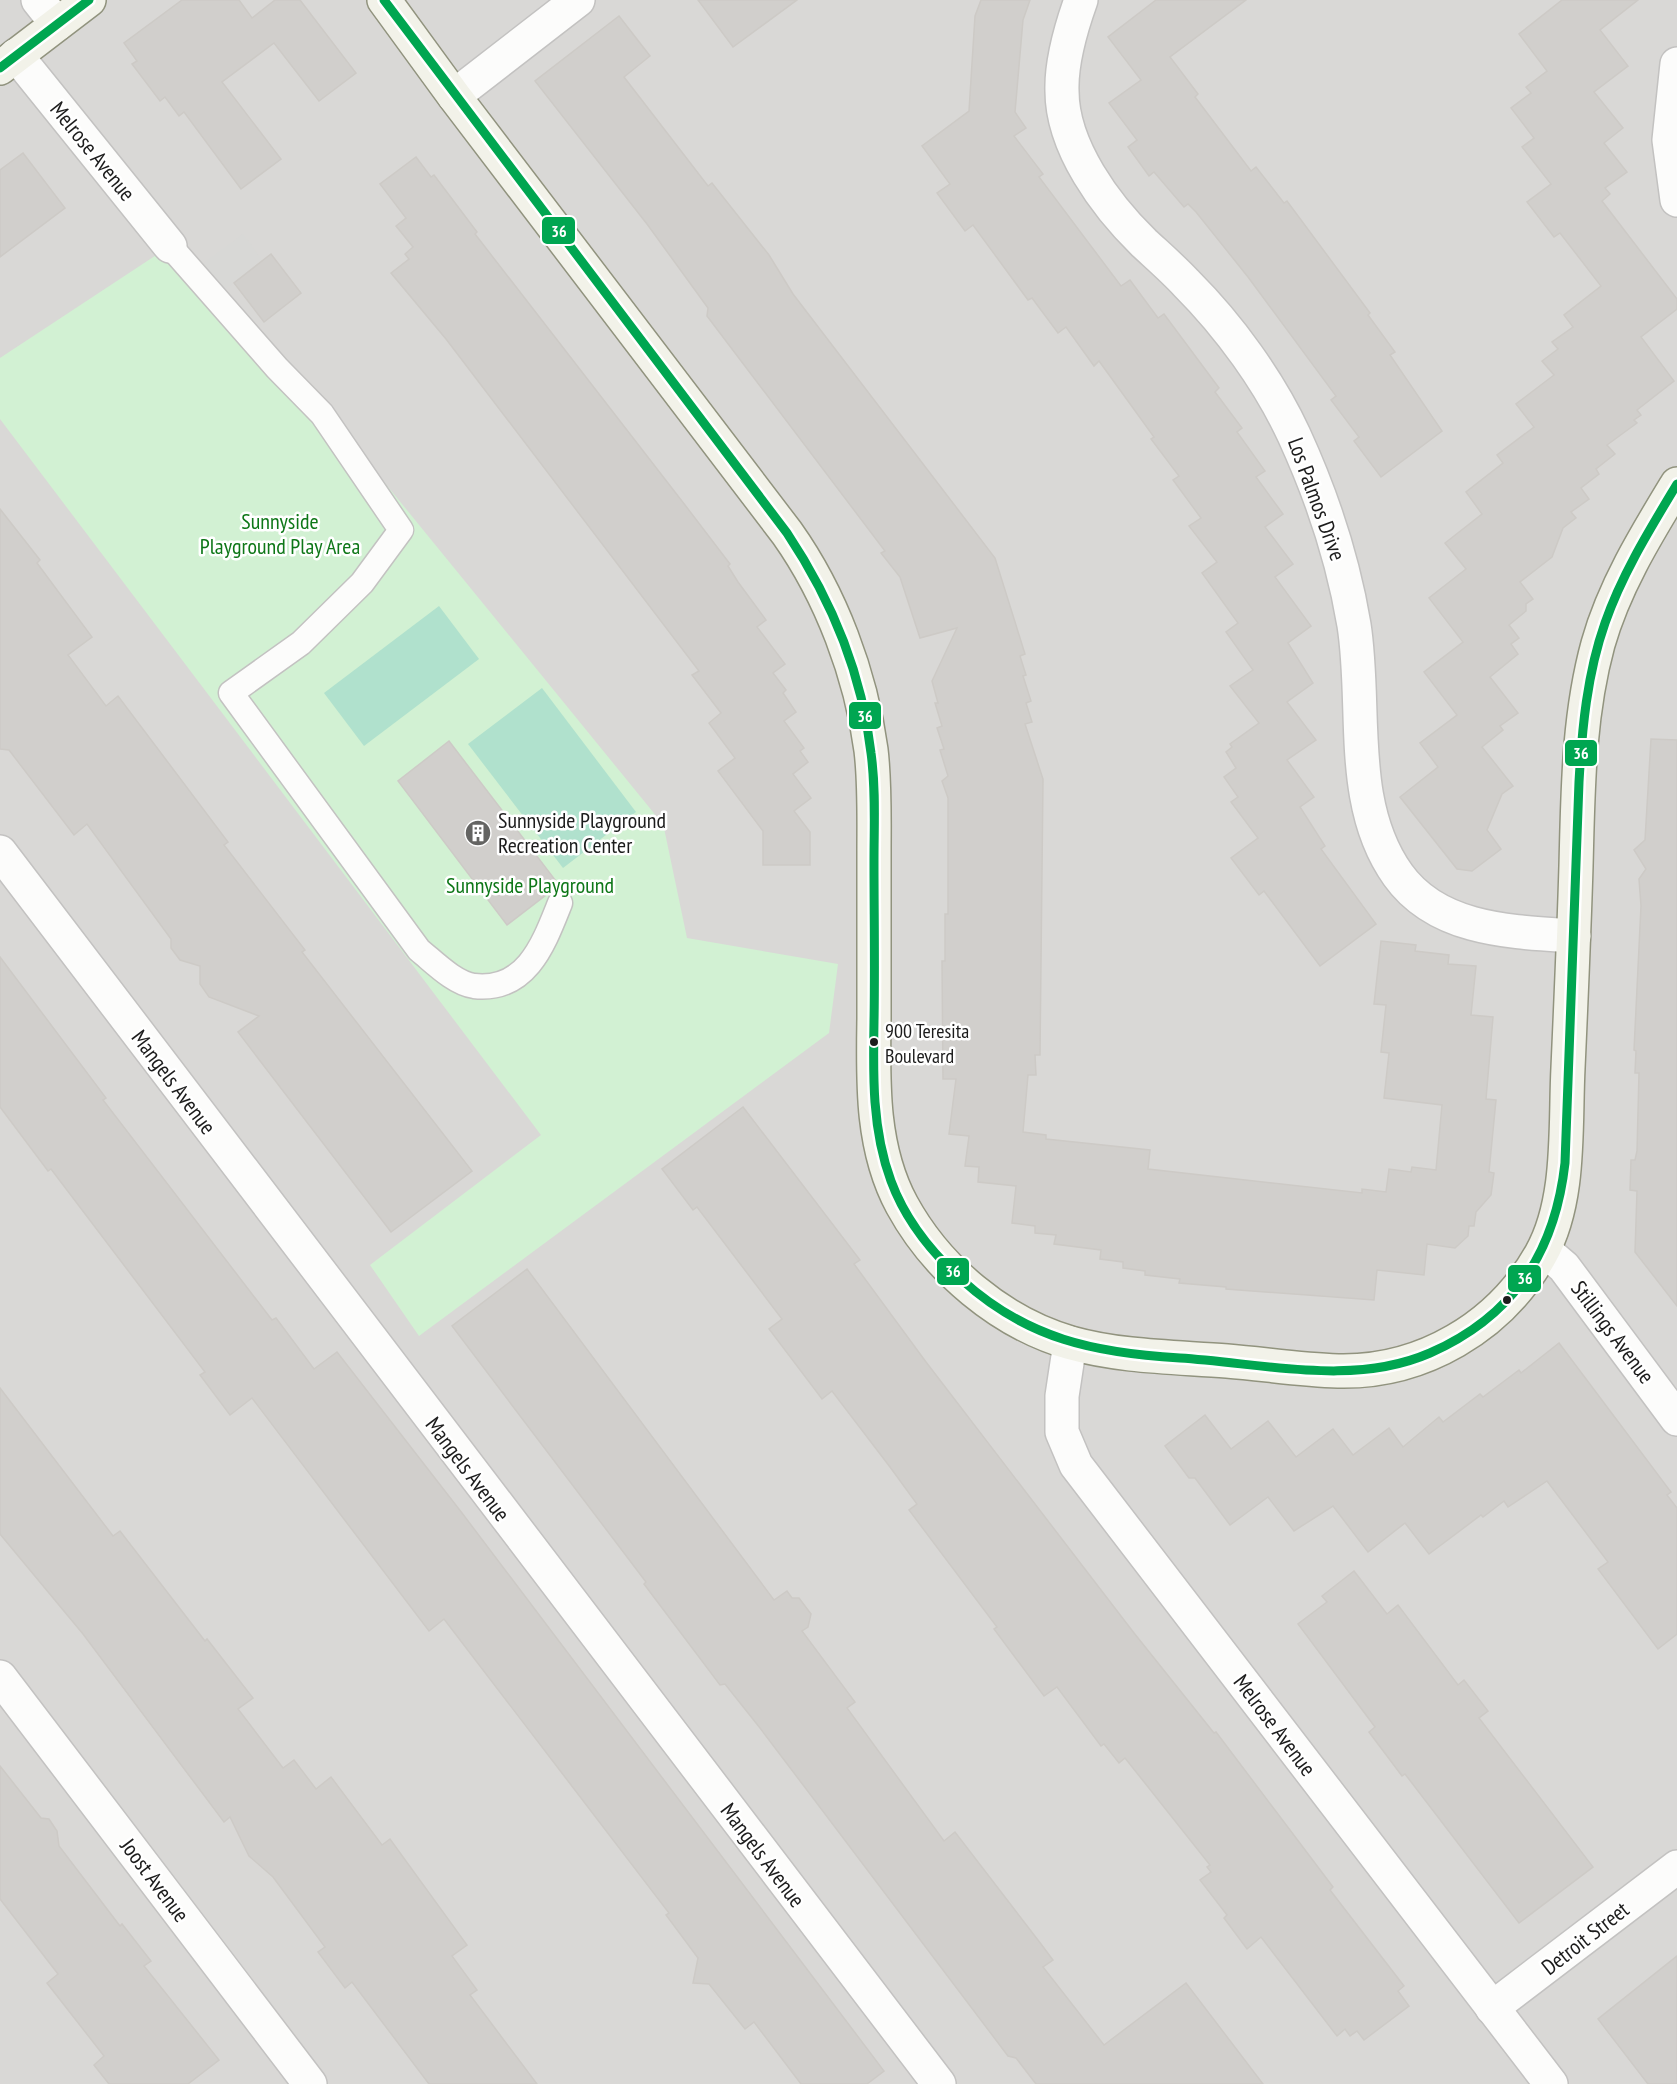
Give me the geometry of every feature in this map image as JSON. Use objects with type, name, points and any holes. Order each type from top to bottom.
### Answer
[{"type":"street","points":[[8,62],[47,12],[89,0]]},
{"type":"street","points":[[384,0],[454,96],[787,533],[802,555],[829,607],[859,691],[871,751],[874,815],[873,1091],[882,1149],[900,1202],[930,1248],[972,1290],[1020,1322],[1070,1343],[1130,1353],[1342,1371],[1398,1365],[1449,1347],[1487,1319],[1521,1285],[1544,1250],[1560,1195],[1574,936],[1579,764],[1585,701],[1599,640],[1621,582],[1677,484]]},
{"type":"street","points":[[454,96],[578,0]]},
{"type":"street","name":"Los Palmos Drive","points":[[1081,0],[1068,44],[1061,93],[1072,144],[1102,195],[1141,240],[1187,283],[1225,327],[1261,377],[1293,433],[1318,492],[1340,557],[1354,626],[1368,810],[1380,845],[1399,878],[1428,904],[1472,925],[1508,932],[1574,936]]},
{"type":"street","name":"Melrose Avenue","points":[[8,62],[170,246]]},
{"type":"street","points":[[1677,64],[1672,91],[1669,140],[1677,200]]},
{"type":"street","name":"Mangels Avenue","points":[[0,852],[939,2084]]},
{"type":"street","name":"Stillings Avenue","points":[[1544,1250],[1564,1267],[1677,1419]]},
{"type":"street","name":"Melrose Avenue","points":[[1070,1343],[1062,1396],[1062,1432],[1076,1465],[1551,2084]]},
{"type":"street","name":"Joost Avenue","points":[[0,1677],[310,2084]]},
{"type":"street","name":"Detroit Street","points":[[1492,2008],[1677,1867]]},
{"type":"lane","points":[[170,246],[277,368],[322,414],[401,530],[362,583],[301,643],[231,693],[419,950],[448,973],[473,986],[499,983],[524,972],[544,942],[560,903]]},
{"type":"shaded area","points":[[0,0],[1677,0],[1677,2084],[0,2084]]},
{"type":"shaded area","points":[[243,234],[263,261],[214,297],[192,271]]},
{"type":"green space","name":"Sunnyside Playground","points":[[170,246],[349,439],[653,812],[664,828],[687,938],[838,964],[829,1033],[419,1336],[370,1265],[541,1135],[0,419],[0,358]]},
{"type":"green space","points":[[439,606],[479,659],[364,746],[324,693]]},
{"type":"green space","points":[[542,688],[636,812],[563,868],[468,744]]},
{"type":"building","points":[[182,0],[239,0],[252,18],[275,0],[300,0],[356,73],[319,101],[274,43],[222,82],[281,159],[241,189],[184,112],[179,116],[165,97],[160,101],[132,64],[137,61],[124,43]]},
{"type":"building","points":[[698,0],[797,0],[733,47]]},
{"type":"building","points":[[981,0],[1030,0],[1023,20],[1015,112],[1026,128],[1014,136],[1043,174],[1039,177],[1121,286],[1130,280],[1158,318],[1164,314],[1219,388],[1215,392],[1242,428],[1237,432],[1265,471],[1256,477],[1283,514],[1265,527],[1293,564],[1275,577],[1311,626],[1288,643],[1313,683],[1287,702],[1316,740],[1287,760],[1314,797],[1300,807],[1325,846],[1321,849],[1376,924],[1320,966],[1264,891],[1259,895],[1231,858],[1258,838],[1231,802],[1238,797],[1224,777],[1236,768],[1226,752],[1232,747],[1230,744],[1259,723],[1230,686],[1253,670],[1226,632],[1238,623],[1202,573],[1217,562],[1189,526],[1201,518],[1173,480],[1179,476],[1151,439],[1154,437],[1099,361],[1094,366],[1066,327],[1058,333],[1032,298],[1028,300],[973,225],[965,231],[937,193],[950,184],[922,146],[969,111],[975,16]]},
{"type":"building","points":[[1156,0],[1246,0],[1170,57],[1198,94],[1195,97],[1251,171],[1256,167],[1284,203],[1287,201],[1370,313],[1368,315],[1395,352],[1390,355],[1442,431],[1381,477],[1354,441],[1359,437],[1331,400],[1336,396],[1248,277],[1196,212],[1188,204],[1184,207],[1154,172],[1149,176],[1128,147],[1137,140],[1109,103],[1141,80],[1108,37]]},
{"type":"building","points":[[1562,0],[1638,0],[1600,30],[1628,66],[1594,92],[1623,128],[1604,143],[1627,172],[1605,188],[1610,194],[1602,201],[1677,299],[1677,309],[1641,337],[1674,381],[1637,410],[1641,415],[1634,420],[1637,423],[1607,445],[1615,454],[1596,469],[1599,474],[1581,488],[1589,499],[1571,512],[1576,518],[1563,528],[1552,557],[1520,582],[1533,599],[1526,604],[1526,611],[1509,625],[1519,638],[1511,644],[1518,654],[1490,677],[1518,713],[1500,726],[1503,730],[1482,747],[1513,786],[1502,794],[1487,830],[1501,849],[1472,871],[1457,869],[1400,797],[1438,767],[1420,743],[1457,715],[1424,672],[1463,642],[1429,598],[1466,569],[1445,543],[1482,514],[1466,492],[1503,463],[1497,455],[1534,427],[1516,404],[1554,375],[1542,361],[1558,349],[1552,342],[1573,327],[1564,315],[1601,286],[1560,233],[1554,237],[1527,202],[1551,184],[1522,147],[1534,138],[1511,108],[1531,93],[1526,87],[1547,71],[1519,34]]},
{"type":"building","points":[[619,16],[650,56],[624,77],[708,186],[712,183],[769,255],[793,294],[995,558],[1025,654],[1020,656],[1026,675],[1023,676],[1031,701],[1026,703],[1032,722],[1025,724],[1043,779],[1040,1055],[1035,1055],[1036,1075],[1028,1075],[1023,1132],[1046,1135],[1046,1139],[1150,1150],[1148,1169],[1362,1193],[1362,1189],[1386,1192],[1389,1169],[1411,1172],[1412,1167],[1436,1170],[1442,1105],[1384,1098],[1389,1053],[1381,1052],[1386,1005],[1374,1004],[1381,941],[1416,945],[1415,951],[1449,955],[1448,964],[1476,966],[1471,1015],[1493,1017],[1486,1099],[1496,1100],[1489,1172],[1494,1173],[1491,1195],[1476,1212],[1474,1226],[1469,1226],[1468,1236],[1455,1248],[1427,1244],[1424,1275],[1377,1270],[1374,1300],[1226,1289],[1226,1287],[1179,1283],[1180,1279],[1145,1275],[1145,1271],[1123,1268],[1123,1262],[1100,1259],[1101,1250],[1054,1244],[1056,1235],[1035,1233],[1035,1226],[1012,1223],[1016,1186],[978,1182],[979,1167],[965,1166],[969,1136],[949,1134],[956,1079],[943,1079],[942,961],[945,961],[945,914],[948,914],[948,798],[942,781],[948,776],[940,750],[944,749],[937,728],[942,726],[935,703],[938,703],[932,681],[957,628],[920,638],[900,577],[881,553],[885,551],[707,316],[708,308],[647,224],[535,81]]},
{"type":"building","points":[[23,153],[65,208],[0,257],[0,170]]},
{"type":"building","points":[[416,157],[431,177],[434,175],[477,232],[475,234],[730,564],[728,566],[738,582],[766,620],[757,627],[785,664],[773,673],[786,690],[783,693],[796,712],[784,721],[804,748],[800,751],[808,762],[793,774],[811,798],[794,811],[810,832],[810,865],[763,865],[763,831],[718,771],[735,758],[709,723],[721,713],[692,675],[699,671],[446,339],[391,273],[409,259],[405,254],[413,247],[396,226],[406,218],[380,184]]},
{"type":"building","points":[[271,254],[301,293],[264,322],[234,283]]},
{"type":"building","points":[[0,509],[40,560],[37,563],[92,637],[68,655],[106,706],[118,696],[228,842],[224,845],[305,950],[302,952],[472,1171],[391,1232],[238,1032],[259,1016],[209,997],[200,984],[200,966],[180,960],[171,948],[171,939],[87,824],[74,835],[9,750],[0,749]]},
{"type":"building","points":[[1651,739],[1677,740],[1677,1306],[1635,1252],[1637,1191],[1630,1190],[1631,1160],[1635,1160],[1637,1151],[1639,1073],[1635,1073],[1636,1051],[1634,1050],[1641,906],[1639,879],[1646,869],[1634,850],[1645,840]]},
{"type":"building","name":"Sunnyside Playground Recreation Center","points":[[449,741],[559,885],[507,925],[398,781]]},
{"type":"building","points":[[0,957],[106,1098],[103,1100],[272,1320],[276,1318],[314,1369],[337,1352],[462,1513],[884,2071],[867,2084],[801,2084],[754,2022],[745,2029],[709,1984],[693,1983],[698,1958],[666,1915],[669,1913],[444,1619],[429,1631],[252,1398],[230,1415],[200,1375],[205,1372],[51,1169],[48,1171],[0,1107]]},
{"type":"building","points":[[743,1107],[860,1260],[854,1264],[926,1362],[1134,1633],[1214,1733],[1216,1732],[1333,1887],[1330,1890],[1404,1986],[1398,1991],[1409,2006],[1364,2040],[1357,2031],[1350,2036],[1345,2029],[1337,2036],[1261,1937],[1247,1949],[1224,1918],[1227,1915],[1200,1880],[1211,1872],[1207,1867],[1210,1865],[1125,1758],[1119,1763],[1104,1744],[1101,1746],[1057,1687],[1044,1696],[994,1629],[997,1627],[909,1510],[917,1504],[832,1391],[822,1399],[769,1329],[782,1319],[697,1207],[693,1210],[662,1169]]},
{"type":"building","points":[[527,1269],[774,1600],[787,1591],[792,1598],[799,1598],[811,1614],[808,1627],[802,1631],[855,1702],[847,1708],[944,1841],[955,1832],[1041,1944],[1053,1960],[1043,1967],[1104,2045],[1186,1983],[1263,2084],[1036,2084],[1016,2058],[1008,2056],[760,1728],[725,1684],[720,1685],[644,1584],[646,1582],[452,1326]]},
{"type":"building","points":[[1559,1343],[1671,1492],[1667,1495],[1677,1508],[1677,1634],[1658,1649],[1598,1569],[1608,1562],[1547,1481],[1508,1507],[1504,1501],[1483,1517],[1481,1515],[1429,1554],[1405,1523],[1368,1552],[1333,1506],[1294,1531],[1268,1497],[1230,1525],[1195,1478],[1189,1478],[1165,1446],[1205,1415],[1231,1449],[1268,1421],[1296,1457],[1333,1429],[1353,1455],[1389,1428],[1403,1447],[1439,1417],[1443,1422],[1480,1394],[1483,1397],[1519,1370],[1521,1373]]},
{"type":"building","points":[[0,1388],[113,1536],[120,1531],[205,1641],[207,1639],[253,1698],[238,1709],[283,1768],[294,1760],[316,1789],[331,1777],[382,1845],[390,1839],[467,1945],[452,1956],[477,1990],[470,1995],[537,2084],[429,2084],[352,1982],[345,1988],[318,1952],[325,1947],[273,1877],[249,1856],[230,1817],[224,1822],[83,1634],[0,1534]]},
{"type":"building","points":[[1354,1571],[1387,1614],[1398,1605],[1458,1685],[1464,1680],[1488,1711],[1479,1718],[1593,1867],[1519,1923],[1405,1774],[1402,1776],[1369,1732],[1375,1727],[1298,1624],[1327,1602],[1322,1596]]},
{"type":"building","points":[[0,1766],[41,1818],[49,1819],[57,1831],[59,1846],[120,1926],[122,1924],[151,1961],[144,1966],[219,2060],[188,2084],[109,2084],[94,2065],[104,2056],[47,1983],[58,1974],[0,1899]]},
{"type":"building","points":[[1677,1956],[1677,2084],[1648,2084],[1598,2019]]},
{"type":"transit line","name":"36","points":[[0,68],[89,0]]},
{"type":"transit line","name":"36","points":[[384,0],[787,533],[831,611],[852,666],[860,695],[867,724],[874,780],[874,1082],[877,1122],[885,1162],[904,1209],[920,1235],[940,1258],[987,1300],[1037,1329],[1091,1347],[1149,1356],[1306,1370],[1370,1369],[1400,1363],[1430,1353],[1460,1338],[1507,1300],[1525,1278],[1552,1225],[1565,1163],[1579,782],[1590,682],[1599,642],[1612,605],[1637,552],[1677,484]]},
{"type":"place","name":"Sunnyside Playground Recreation Center","points":[[478,833]]},
{"type":"place","name":"900 Teresita Boulevard","points":[[874,1042]]},
{"type":"park label","name":"Sunnyside Playground Play Area","points":[[280,534]]}]
